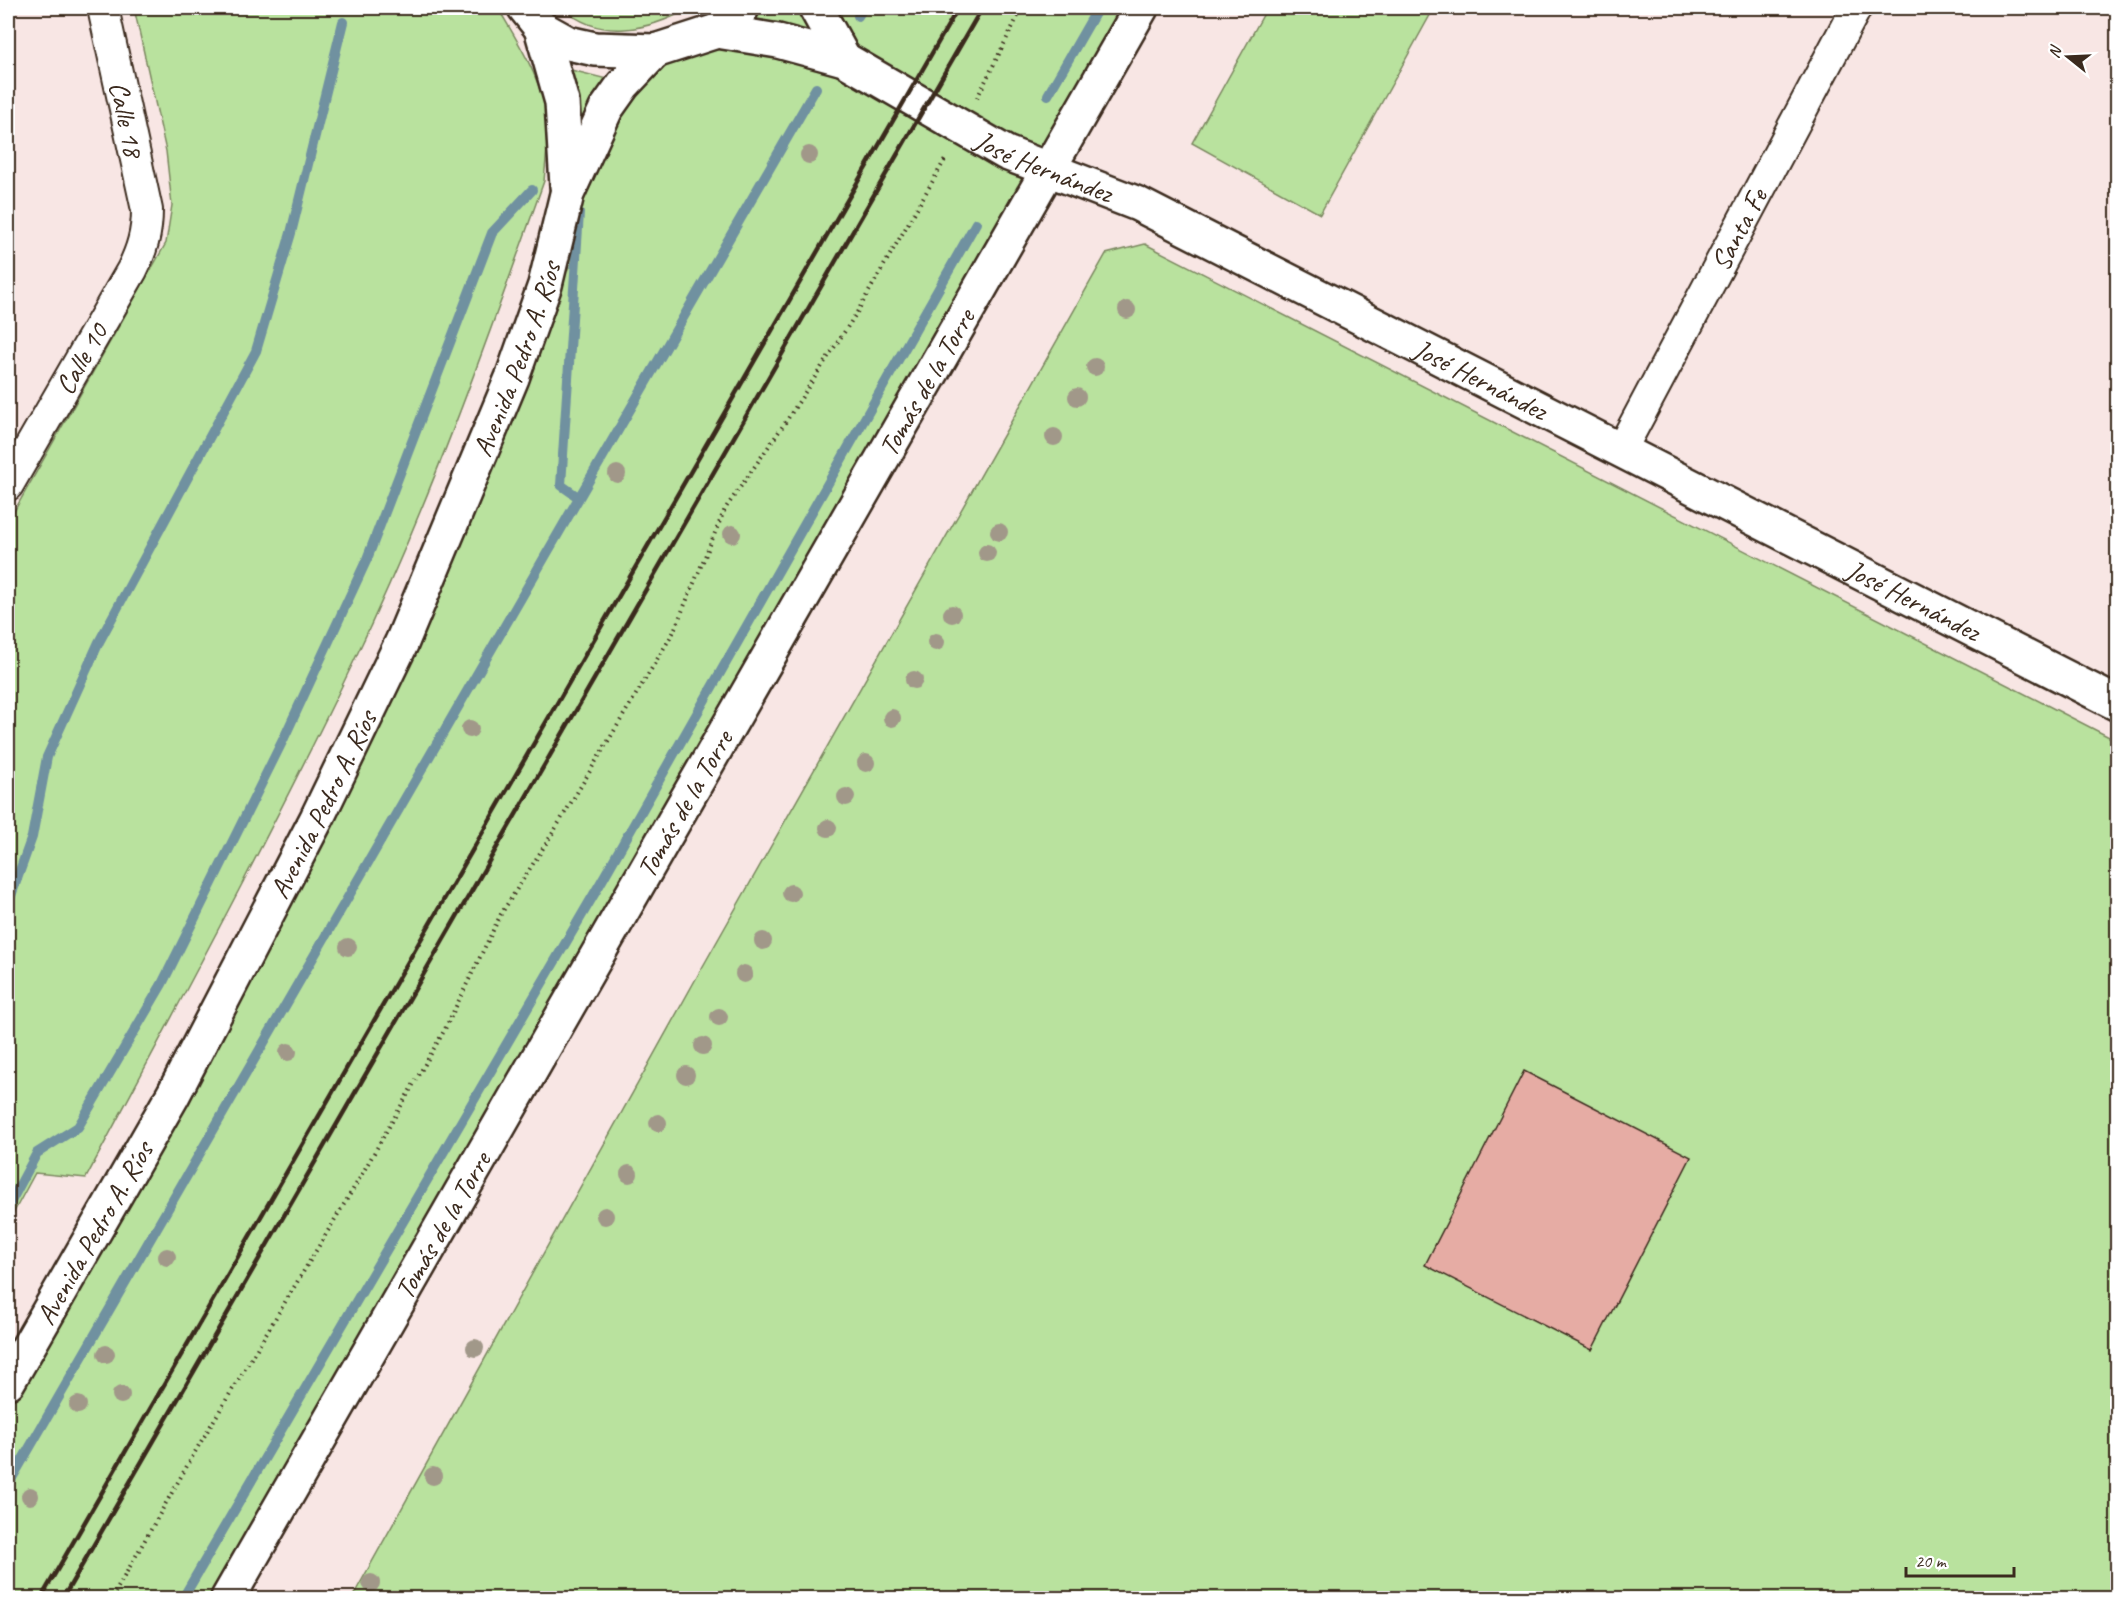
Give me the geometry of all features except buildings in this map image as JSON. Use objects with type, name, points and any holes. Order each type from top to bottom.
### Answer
[{"type":"main road","points":[[533,18],[568,43],[595,49],[655,51],[717,31],[742,8]]},
{"type":"main road","points":[[816,8],[844,59]]},
{"type":"main road","name":"Tomás de la Torre","points":[[228,1599],[1141,8]]},
{"type":"main road","name":"Avenida Pedro A. Ríos","points":[[533,18],[561,102],[567,194]]},
{"type":"main road","name":"José Hernández","points":[[717,31],[778,41],[844,59],[1006,153],[1138,204],[2118,704]]},
{"type":"main road","name":"Avenida Pedro A. Ríos","points":[[8,1382],[173,1095],[317,818],[402,642],[512,378],[545,285],[567,194],[606,109],[623,86],[655,51]]},
{"type":"street","name":"Calle 18","points":[[103,8],[147,210],[147,231]]},
{"type":"street","name":"Santa Fe","points":[[1621,450],[1856,8]]},
{"type":"street","name":"Calle 10","points":[[8,485],[132,270],[142,251],[147,231]]},
{"type":"path","points":[[112,1599],[199,1445],[358,1181],[444,1031],[501,914],[554,831],[673,633],[724,509],[785,423],[856,314],[963,128],[1022,8]]},
{"type":"green space","points":[[134,8],[498,8],[519,43],[541,94],[546,116],[547,154],[544,181],[478,364],[431,485],[353,663],[256,858],[86,1178],[35,1173],[8,1223],[8,522],[166,243],[172,205],[166,151]]},
{"type":"green space","points":[[563,8],[690,8],[675,16],[642,27],[609,29],[577,19]]},
{"type":"green space","points":[[742,8],[1141,8],[228,1598],[8,1598],[8,1382],[317,818],[623,85]]},
{"type":"green space","points":[[1267,8],[1434,8],[1320,214],[1192,143]]},
{"type":"green space","points":[[571,70],[607,79],[608,84],[578,129],[567,72]]},
{"type":"green space","points":[[1145,244],[2117,741],[2117,1598],[352,1598],[698,975],[1106,254]]},
{"type":"waterway","points":[[858,16],[863,8]]},
{"type":"waterway","points":[[1048,95],[1098,8]]},
{"type":"waterway","points":[[8,904],[32,837],[47,757],[99,642],[256,351],[291,233],[343,22]]},
{"type":"waterway","points":[[8,1485],[816,88]]},
{"type":"waterway","points":[[8,1207],[37,1153],[78,1127],[162,984],[284,738],[367,559],[492,233],[532,190]]},
{"type":"waterway","points":[[578,497],[561,485],[579,213]]},
{"type":"waterway","points":[[183,1598],[600,884],[976,223]]},
{"type":"railway","points":[[41,1598],[958,8]]},
{"type":"railway","points":[[63,1598],[982,8]]}]
